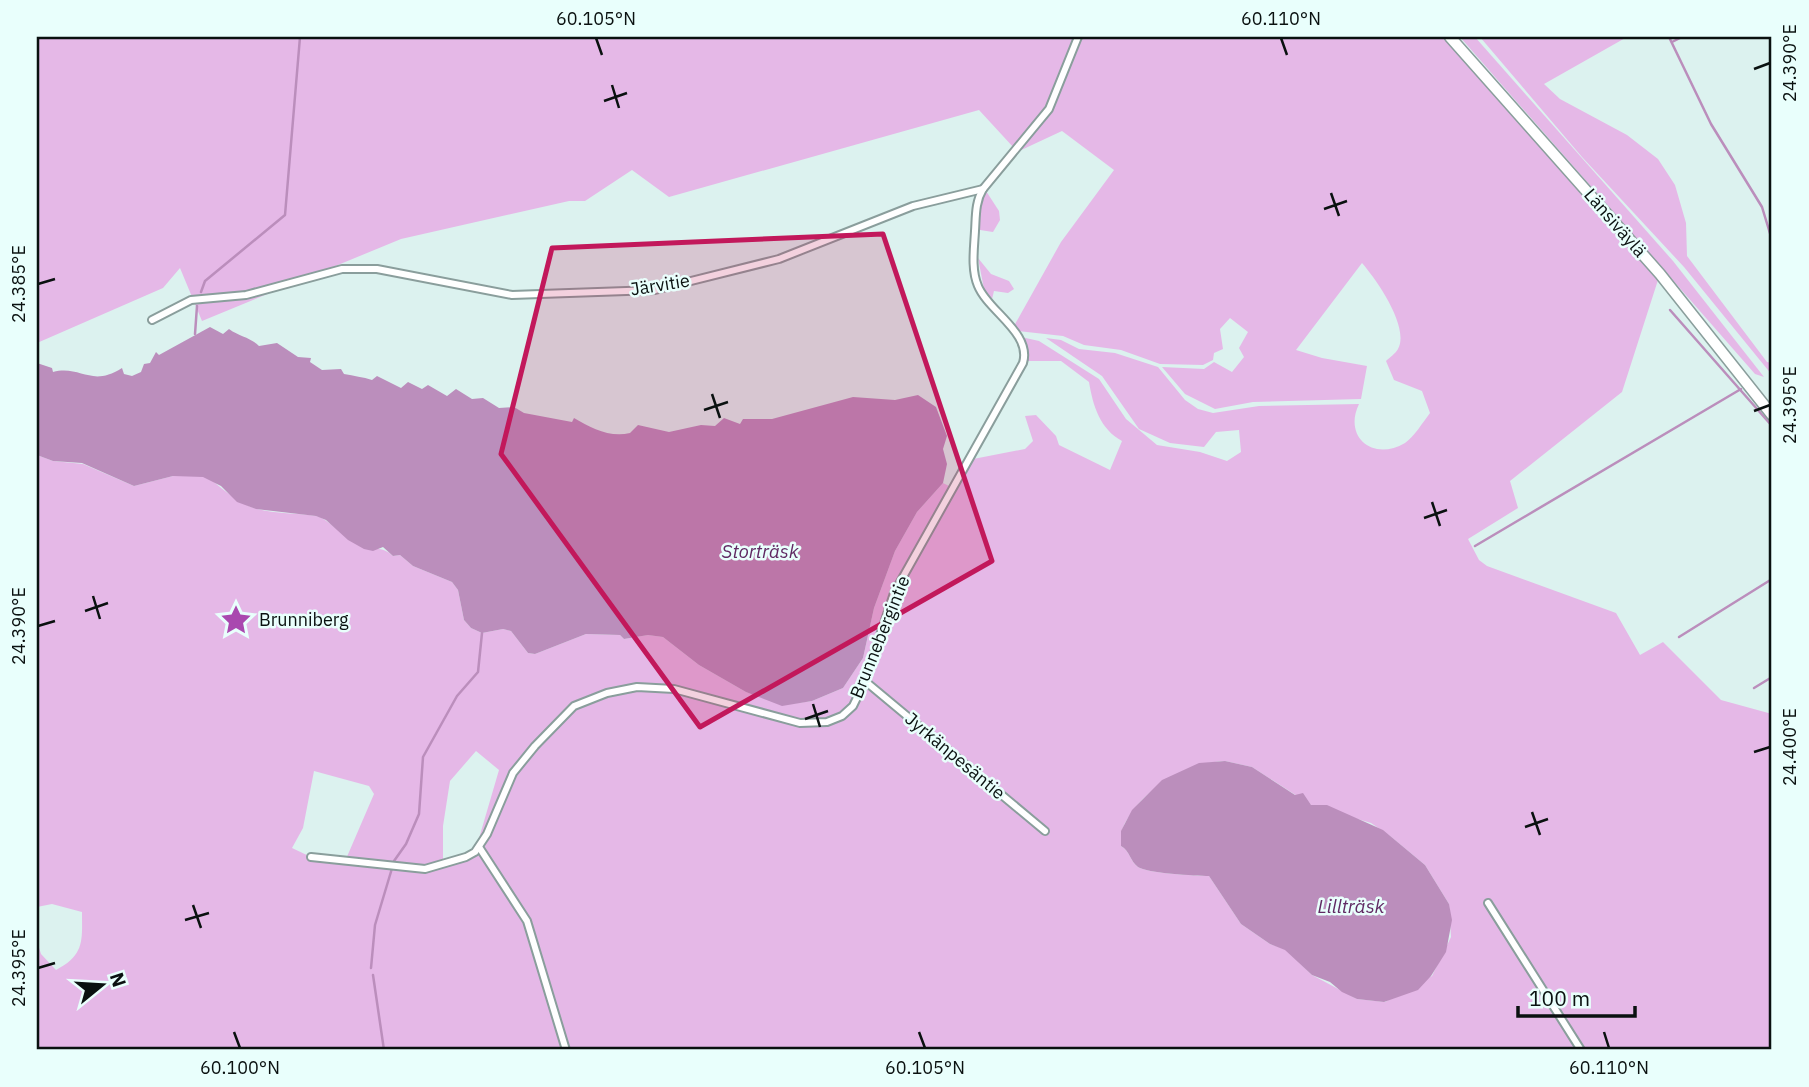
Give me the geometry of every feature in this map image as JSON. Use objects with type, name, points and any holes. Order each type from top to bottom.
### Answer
[{"type":"main road","name":"Länsiväylä","points":[[1450,37],[1651,265],[1772,415]]},
{"type":"street","points":[[983,189],[1049,109],[1078,37]]},
{"type":"street","name":"Järvitie","points":[[152,320],[191,300],[246,295],[342,269],[377,269],[512,295],[654,290],[799,253],[913,206],[983,189]]},
{"type":"street","name":"Brunnebergintie","points":[[479,847],[513,773],[559,718],[579,703],[624,689],[662,687],[686,690],[800,723],[834,720],[848,711],[865,681],[894,593],[1025,357],[1017,334],[989,307],[976,282],[976,215],[983,189]]},
{"type":"street","name":"Jyrkänpesäntie","points":[[865,681],[1045,831]]},
{"type":"street","points":[[311,857],[425,869],[459,860],[479,847],[527,921],[566,1050]]},
{"type":"street","points":[[1488,903],[1581,1050]]},
{"type":"highlighted area","points":[[883,234],[992,561],[700,727],[501,454],[552,248]]},
{"type":"shaded area","points":[[37,37],[1076,37],[1045,111],[1014,148],[979,110],[669,197],[632,170],[585,201],[569,201],[401,239],[202,321],[180,268],[163,288],[37,343]]},
{"type":"shaded area","points":[[1080,37],[1444,37],[1658,280],[1622,392],[1510,481],[1518,508],[1468,539],[1479,560],[1487,566],[1616,613],[1640,655],[1663,642],[1721,700],[1772,714],[1772,1050],[37,1050],[37,941],[41,954],[56,970],[72,959],[80,946],[82,912],[52,904],[37,907],[37,455],[53,461],[83,464],[134,486],[173,476],[203,473],[242,503],[264,511],[316,516],[359,545],[385,550],[393,556],[400,555],[413,566],[452,582],[458,590],[464,620],[471,628],[482,633],[503,629],[511,631],[528,653],[535,654],[586,634],[620,635],[624,639],[648,635],[663,637],[699,665],[746,692],[782,705],[812,701],[843,688],[863,658],[874,608],[895,551],[917,512],[943,483],[949,486],[963,461],[1025,449],[1033,441],[1025,416],[1036,415],[1056,436],[1059,445],[1110,470],[1122,441],[1108,430],[1099,416],[1089,382],[1061,361],[1027,361],[1021,337],[1039,341],[1099,379],[1126,419],[1157,445],[1200,452],[1227,461],[1241,452],[1239,430],[1216,432],[1204,447],[1170,443],[1139,429],[1102,376],[1046,338],[1061,340],[1079,349],[1115,353],[1158,367],[1185,400],[1198,409],[1213,413],[1259,406],[1359,404],[1355,427],[1358,436],[1372,448],[1393,448],[1412,437],[1430,413],[1422,391],[1394,380],[1386,361],[1398,349],[1400,340],[1396,316],[1362,263],[1296,350],[1367,366],[1361,399],[1253,402],[1215,409],[1185,394],[1162,367],[1204,369],[1214,362],[1232,372],[1244,357],[1239,348],[1248,332],[1230,318],[1220,329],[1223,349],[1214,353],[1213,360],[1203,365],[1160,364],[1121,350],[1084,345],[1063,336],[1018,331],[1014,326],[1061,242],[1114,170],[1062,131],[1017,152],[1054,106]],"holes":[[[476,751],[499,770],[475,852],[443,861],[443,826],[450,781]],[[1225,761],[1252,767],[1311,805],[1371,823],[1425,865],[1449,904],[1451,937],[1432,976],[1385,1002],[1357,999],[1312,975],[1285,949],[1270,944],[1241,924],[1209,876],[1161,872],[1135,865],[1121,846],[1121,832],[1129,816],[1139,803],[1164,782],[1179,773]],[[314,771],[369,786],[374,794],[346,859],[311,857],[292,848],[303,828]]]},
{"type":"shaded area","points":[[1460,37],[1475,37],[1673,261],[1764,377],[1755,374]]},
{"type":"shaded area","points":[[1480,37],[1627,37],[1544,84],[1560,99],[1627,135],[1658,159],[1675,185],[1686,223],[1687,256],[1767,362],[1772,363],[1772,375],[1684,267],[1582,157]]},
{"type":"shaded area","points":[[986,191],[999,211],[1000,220],[993,232],[980,230],[980,209]]},
{"type":"shaded area","points":[[978,258],[991,274],[1009,281],[1014,289],[1008,293],[994,291],[992,299],[984,289]]},
{"type":"water","name":"Storträsk","points":[[210,327],[223,334],[229,329],[259,346],[277,343],[298,357],[311,358],[310,362],[322,370],[341,369],[344,374],[372,380],[377,376],[401,388],[408,382],[422,389],[428,385],[447,396],[456,389],[472,399],[483,398],[499,408],[514,407],[524,413],[572,422],[574,418],[615,434],[630,433],[638,425],[669,432],[701,425],[715,426],[724,418],[740,424],[743,419],[772,419],[853,397],[895,400],[918,395],[936,407],[947,436],[943,449],[947,464],[943,483],[917,512],[895,551],[874,608],[863,658],[843,688],[812,701],[782,706],[746,692],[699,665],[663,637],[648,635],[624,639],[620,635],[586,634],[535,654],[528,653],[511,631],[503,629],[482,633],[471,628],[464,620],[458,590],[452,582],[413,566],[400,555],[393,556],[383,547],[373,551],[364,549],[348,540],[326,520],[316,516],[256,509],[237,502],[221,486],[203,477],[173,476],[134,486],[82,463],[53,461],[37,455],[37,363],[52,368],[53,372],[71,371],[102,376],[122,368],[124,374],[132,376],[141,372],[144,364],[150,363],[156,352],[159,355]]},
{"type":"water","name":"Lillträsk","points":[[1225,761],[1252,767],[1295,795],[1303,793],[1311,805],[1327,805],[1383,830],[1425,865],[1449,904],[1452,920],[1446,952],[1431,976],[1418,990],[1384,1002],[1357,999],[1330,982],[1312,975],[1285,950],[1270,944],[1241,924],[1209,876],[1161,872],[1135,865],[1121,846],[1121,831],[1132,810],[1162,780],[1199,763]]},
{"type":"waterway","points":[[201,292],[205,281],[285,215],[300,37]]},
{"type":"waterway","points":[[1669,37],[1711,124],[1762,207],[1772,240]]},
{"type":"waterway","points":[[1672,42],[1682,37]]},
{"type":"waterway","points":[[195,334],[197,306]]},
{"type":"waterway","points":[[1670,310],[1772,426]]},
{"type":"waterway","points":[[1475,546],[1741,389]]},
{"type":"waterway","points":[[1679,637],[1772,579]]},
{"type":"waterway","points":[[394,861],[406,844],[419,814],[423,757],[457,696],[478,672],[482,633]]},
{"type":"waterway","points":[[1754,688],[1772,677]]},
{"type":"waterway","points":[[371,968],[375,925],[393,865]]},
{"type":"waterway","points":[[373,975],[384,1050]]},
{"type":"place","name":"Brunniberg","points":[[236,620]]}]
